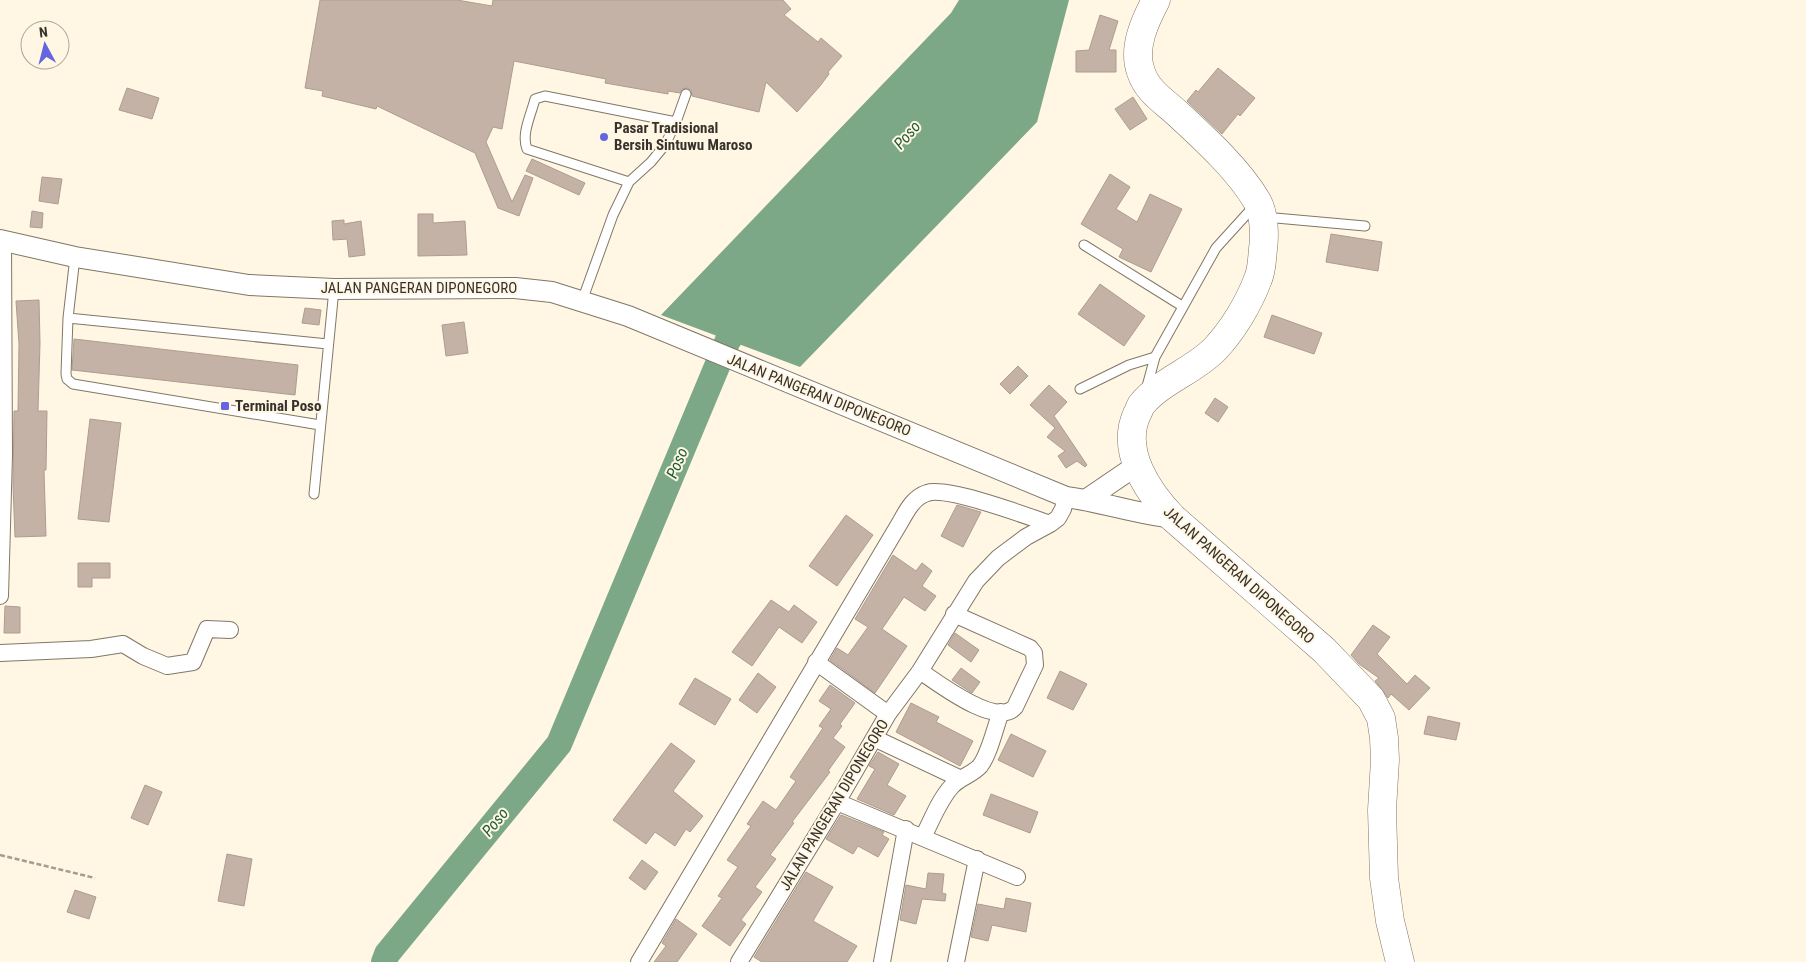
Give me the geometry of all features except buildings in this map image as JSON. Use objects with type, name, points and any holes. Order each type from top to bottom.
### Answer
[{"type":"highway","points":[[1156,0],[1143,25],[1139,59],[1140,72],[1150,90],[1178,114],[1231,167],[1260,209]]},
{"type":"highway","name":"JALAN PANGERAN DIPONEGORO","points":[[1260,209],[1264,247],[1259,277],[1228,334],[1213,351],[1162,387],[1142,404],[1133,423],[1133,455],[1153,496],[1173,518],[1324,650],[1371,698],[1381,718],[1384,738],[1385,760],[1382,810],[1384,878],[1390,921],[1400,962]]},
{"type":"street","name":"JALAN PANGERAN DIPONEGORO","points":[[2,240],[74,257],[250,285],[334,289],[532,288],[552,292],[628,316],[1066,496],[1063,509],[1058,518],[1026,537],[998,558],[976,581],[920,671],[888,714],[837,802],[739,962]]},
{"type":"street","points":[[0,596],[4,455],[2,240]]},
{"type":"street","points":[[1087,500],[1137,465]]},
{"type":"street","points":[[639,962],[905,514],[920,496],[933,491],[939,491],[982,501],[1050,524]]},
{"type":"street","points":[[1066,496],[1149,516],[1173,518]]},
{"type":"street","points":[[920,671],[973,705],[986,711],[1009,711],[1015,707],[1035,665],[1034,653],[1030,648],[954,614]]},
{"type":"street","points":[[0,653],[92,649],[123,644],[143,656],[167,666],[193,662],[207,629],[230,630]]},
{"type":"street","points":[[816,662],[888,714]]},
{"type":"street","points":[[924,837],[941,802],[952,785],[969,776],[980,765],[1001,712]]},
{"type":"street","points":[[874,738],[961,779]]},
{"type":"street","points":[[837,802],[906,829],[1017,877]]},
{"type":"street","points":[[882,962],[906,829]]},
{"type":"street","points":[[956,962],[977,859]]},
{"type":"lane","points":[[582,302],[612,214],[629,182],[660,151],[676,122],[686,94]]},
{"type":"lane","points":[[629,182],[527,149],[526,132],[535,99],[546,96],[676,122]]},
{"type":"lane","points":[[1142,404],[1155,357],[1216,248],[1260,209],[1365,226]]},
{"type":"lane","points":[[1084,245],[1182,306]]},
{"type":"lane","points":[[74,257],[68,318],[66,374],[67,379],[73,384],[320,425]]},
{"type":"lane","points":[[314,494],[334,289]]},
{"type":"lane","points":[[68,318],[328,344]]},
{"type":"lane","points":[[1080,389],[1129,365],[1155,357]]},
{"type":"path","points":[[0,856],[95,878]]},
{"type":"water","points":[[959,0],[1069,0],[1037,122],[800,367],[661,315],[951,13]]},
{"type":"waterway","name":"Poso","points":[[384,962],[387,954],[559,744],[728,340],[751,314]]},
{"type":"place","name":"Pasar Tradisional Bersih Sintuwu Maroso","points":[[604,137]]},
{"type":"place","name":"Terminal Poso","points":[[225,406]]}]
